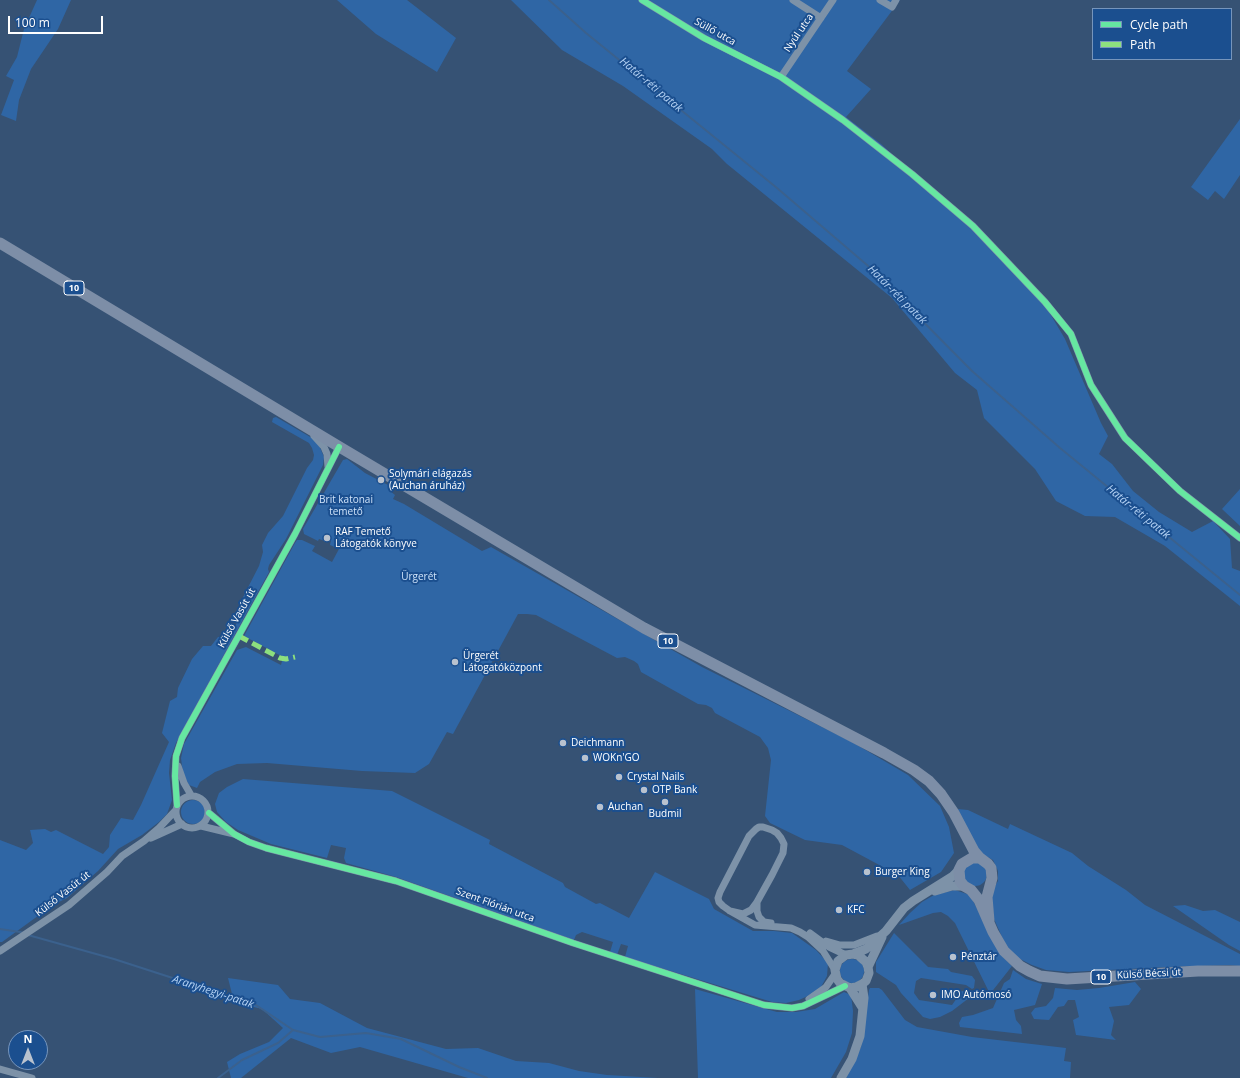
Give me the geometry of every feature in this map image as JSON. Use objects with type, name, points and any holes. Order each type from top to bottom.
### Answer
[{"type":"main road","name":"10","points":[[0,243],[339,448],[644,628],[914,770],[929,781],[941,794],[974,851],[980,858],[985,860],[991,868],[992,873],[987,896],[989,921]]},
{"type":"main road","name":"10","points":[[957,820],[964,845],[960,881],[979,900],[989,921]]},
{"type":"main road","points":[[962,866],[972,858],[980,858]]},
{"type":"main road","points":[[967,888],[982,890],[990,882]]},
{"type":"main road","name":"Külső Bécsi út","points":[[989,921],[1004,951],[1012,960],[1020,966],[1040,976],[1067,979],[1198,971],[1240,971]]},
{"type":"street","name":"Süllő utca","points":[[642,0],[704,38],[781,77],[843,120],[912,174],[973,226],[1045,302],[1071,334],[1091,385],[1125,438],[1180,491],[1240,538]]},
{"type":"street","points":[[793,0],[821,18]]},
{"type":"street","name":"Nyúl utca","points":[[781,77],[833,0]]},
{"type":"street","points":[[880,0],[892,7],[896,0]]},
{"type":"street","points":[[303,425],[324,446],[327,454],[328,469]]},
{"type":"street","name":"Külső Vasút út","points":[[144,841],[177,807],[175,776],[176,756],[182,738],[281,559],[339,448]]},
{"type":"street","points":[[176,756],[180,775],[191,795]]},
{"type":"street","points":[[191,795],[198,796],[204,800],[208,806],[209,813],[207,819],[201,826],[192,828],[182,824],[178,819],[177,807],[184,797],[191,795]]},
{"type":"street","name":"Szent Flórián utca","points":[[209,813],[234,834],[249,842],[266,848],[396,881],[635,964],[748,1001],[764,1005],[792,1008],[803,1006],[847,987]]},
{"type":"street","name":"Külső Vasút út","points":[[0,951],[69,905],[107,872],[122,856],[144,841],[182,824]]},
{"type":"street","name":"Szent Flórián utca","points":[[201,826],[234,834]]},
{"type":"street","points":[[730,911],[743,914],[751,910],[757,902],[783,853],[784,844],[777,833],[763,827],[756,829],[749,836],[718,898],[723,906],[730,911],[755,925],[791,928],[808,937],[823,951],[840,983],[847,987],[862,1007]]},
{"type":"street","points":[[835,972],[838,962],[850,955],[866,949],[886,931],[904,908],[923,894],[953,876],[962,866]]},
{"type":"street","points":[[923,894],[952,886],[967,888]]},
{"type":"street","points":[[757,902],[759,917],[764,922],[792,925],[804,930],[829,947],[862,958],[868,967]]},
{"type":"street","points":[[814,936],[840,945],[854,945],[870,940],[886,931]]},
{"type":"street","points":[[847,987],[856,987],[862,984],[868,976],[868,967],[886,931]]},
{"type":"street","name":"Szent Flórián utca","points":[[780,1007],[815,996],[826,987],[835,972]]},
{"type":"street","points":[[841,1078],[857,1046],[862,1021],[862,1007],[864,998],[862,984]]},
{"type":"street","points":[[0,1069],[32,1078]]},
{"type":"green space","points":[[37,0],[71,0],[58,29],[31,69],[19,100],[16,121],[1,115],[14,80],[6,76],[17,57],[24,29]]},
{"type":"green space","points":[[337,0],[407,0],[456,38],[437,72],[376,34]]},
{"type":"green space","points":[[511,0],[900,0],[847,71],[871,89],[846,117],[881,144],[911,172],[956,210],[1045,305],[1065,339],[1108,436],[1099,454],[1112,464],[1133,491],[1159,512],[1192,532],[1213,521],[1230,539],[1232,568],[1240,571],[1240,606],[1165,546],[1115,517],[1085,516],[1056,501],[1035,469],[984,418],[977,390],[955,373],[892,298],[727,164],[712,149],[623,86],[562,50]]},
{"type":"green space","points":[[1240,119],[1240,175],[1224,199],[1215,191],[1208,200],[1191,187]]},
{"type":"green space","points":[[276,417],[312,438],[319,445],[324,457],[323,465],[286,539],[269,565],[269,572],[176,743],[170,760],[169,773],[172,800],[167,814],[142,835],[118,849],[98,871],[67,898],[53,905],[0,942],[0,840],[26,850],[33,843],[30,830],[45,829],[51,832],[56,830],[103,854],[109,847],[110,835],[121,818],[133,820],[141,805],[169,742],[162,733],[170,701],[177,697],[178,688],[192,659],[203,646],[211,646],[218,637],[228,638],[246,607],[240,603],[259,566],[263,552],[262,545],[268,533],[283,516],[307,468],[313,460],[314,455],[309,443],[272,422],[273,418]]},
{"type":"green space","points":[[347,459],[365,473],[388,485],[390,491],[395,495],[393,499],[404,504],[482,551],[491,547],[702,667],[852,742],[908,775],[940,806],[949,827],[954,853],[941,872],[910,890],[898,875],[842,845],[805,840],[770,823],[765,816],[771,760],[768,748],[760,737],[715,713],[712,708],[706,705],[698,704],[641,672],[638,664],[634,661],[625,657],[617,658],[536,615],[527,614],[518,614],[453,734],[447,732],[429,764],[415,773],[362,771],[267,763],[237,764],[215,772],[200,782],[197,788],[189,785],[183,774],[181,758],[184,744],[237,650],[246,647],[281,665],[283,657],[244,636],[295,543],[297,540],[302,540],[315,546],[312,551],[332,562],[339,549],[330,545],[331,540],[328,539],[325,541],[319,539],[318,541],[304,534],[303,529],[343,460]]},
{"type":"green space","points":[[1240,489],[1240,526],[1222,509]]},
{"type":"green space","points":[[243,779],[392,791],[490,840],[489,844],[563,883],[565,887],[596,904],[600,903],[629,918],[655,872],[709,899],[714,909],[753,931],[792,933],[816,950],[828,963],[827,976],[821,987],[812,994],[799,1000],[786,1003],[772,1002],[625,957],[628,946],[621,944],[617,955],[610,952],[613,942],[582,932],[576,935],[574,940],[396,877],[346,863],[344,858],[346,848],[331,845],[327,858],[271,844],[238,830],[226,822],[217,812],[215,804],[219,793]]},
{"type":"green space","points":[[193,800],[202,803],[205,812],[202,821],[193,824],[184,821],[181,812],[184,803]]},
{"type":"green space","points":[[958,809],[968,810],[1008,829],[1010,824],[1072,853],[1088,866],[1126,890],[1145,905],[1240,954],[1240,966],[1168,967],[1069,972],[1046,970],[1014,956],[1006,946],[994,919],[991,892],[998,881],[998,871],[993,860],[984,855],[974,844]]},
{"type":"green space","points":[[975,862],[983,866],[987,874],[983,882],[975,886],[967,882],[963,874],[967,866]]},
{"type":"green space","points":[[955,890],[970,895],[1001,955],[1012,966],[990,994],[955,923],[948,916],[941,912],[933,913],[899,925],[922,902],[934,895]]},
{"type":"green space","points":[[1185,905],[1203,911],[1215,910],[1240,922],[1240,951],[1173,906]]},
{"type":"green space","points":[[894,933],[928,967],[948,969],[951,972],[972,976],[975,980],[974,988],[972,989],[966,985],[921,978],[916,981],[914,993],[919,1000],[952,1005],[959,992],[963,991],[969,998],[952,1011],[940,1017],[930,1019],[923,1017],[901,993],[896,985],[876,972],[876,962]]},
{"type":"green space","points":[[852,959],[861,962],[864,971],[861,980],[852,983],[843,980],[840,971],[843,962]]},
{"type":"green space","points":[[1013,970],[1026,979],[1042,984],[1035,1005],[1014,1010],[1016,1020],[1021,1026],[1022,1034],[960,1027],[959,1023],[962,1017],[993,1008],[1004,983],[1010,979]]},
{"type":"green space","points":[[228,978],[278,985],[290,999],[320,1003],[367,1028],[446,1049],[478,1048],[516,1061],[549,1063],[579,1071],[607,1075],[658,1078],[468,1078],[360,1047],[331,1053],[291,1038],[241,1078],[231,1078],[227,1062],[240,1054],[269,1042],[283,1028],[262,1009],[234,1002]]},
{"type":"green space","points":[[1135,982],[1141,989],[1129,1005],[1109,1007],[1114,1021],[1111,1035],[1116,1040],[1076,1035],[1073,1020],[1079,1017],[1075,1000],[1068,1000],[1064,1006],[1058,1007],[1049,1020],[1034,1019],[1031,1013],[1035,1008],[1046,1006],[1053,998],[1055,988],[1077,990]]},
{"type":"green space","points":[[870,988],[879,988],[882,990],[905,1020],[917,1027],[972,1037],[1066,1048],[1064,1061],[1071,1062],[1070,1078],[846,1078],[861,1047]]},
{"type":"green space","points":[[695,989],[777,1012],[796,1012],[815,1009],[844,992],[851,995],[853,1011],[852,1033],[846,1052],[831,1078],[698,1078]]},
{"type":"waterway","name":"Határ-réti patak","points":[[549,0],[586,33],[777,188],[867,265],[972,371],[1060,448],[1240,595]]},
{"type":"waterway","name":"Aranyhegyi-patak","points":[[0,929],[24,933]]},
{"type":"waterway","name":"Aranyhegyi-patak","points":[[28,935],[114,959],[256,1005],[293,1030],[320,1037],[366,1033],[401,1039],[459,1067],[487,1078]]},
{"type":"waterway","points":[[218,1078],[242,1060],[278,1043],[293,1030]]},
{"type":"marked path","points":[[239,636],[280,658],[286,659],[295,657]]},
{"type":"cycle path","points":[[642,0],[704,38],[781,77],[843,120],[912,174],[973,226],[1045,302],[1071,334],[1091,385],[1125,438],[1180,491],[1240,538]]},
{"type":"cycle path","points":[[177,805],[175,776],[176,756],[182,738],[295,534],[339,447]]},
{"type":"cycle path","points":[[209,813],[234,834],[249,842],[266,848],[396,881],[573,943],[764,1005],[792,1008],[803,1006],[845,986]]},
{"type":"place","name":"Solymári elágazás (Auchan áruház)","points":[[381,480]]},
{"type":"place","name":"RAF Temető Látogatók könyve","points":[[327,538]]},
{"type":"place","name":"Ürgerét Látogatóközpont","points":[[455,662]]},
{"type":"place","name":"Deichmann","points":[[563,743]]},
{"type":"place","name":"WOKn'GO","points":[[585,758]]},
{"type":"place","name":"Crystal Nails","points":[[619,777]]},
{"type":"place","name":"OTP Bank","points":[[644,790]]},
{"type":"place","name":"Budmil","points":[[665,802]]},
{"type":"place","name":"Auchan","points":[[600,807]]},
{"type":"place","name":"Burger King","points":[[867,872]]},
{"type":"place","name":"KFC","points":[[839,910]]},
{"type":"place","name":"Pénztár","points":[[953,957]]},
{"type":"place","name":"IMO Autómosó","points":[[933,995]]},
{"type":"park label","name":"Brit katonai temető","points":[[346,506]]},
{"type":"park label","name":"Ürgerét","points":[[419,577]]}]
